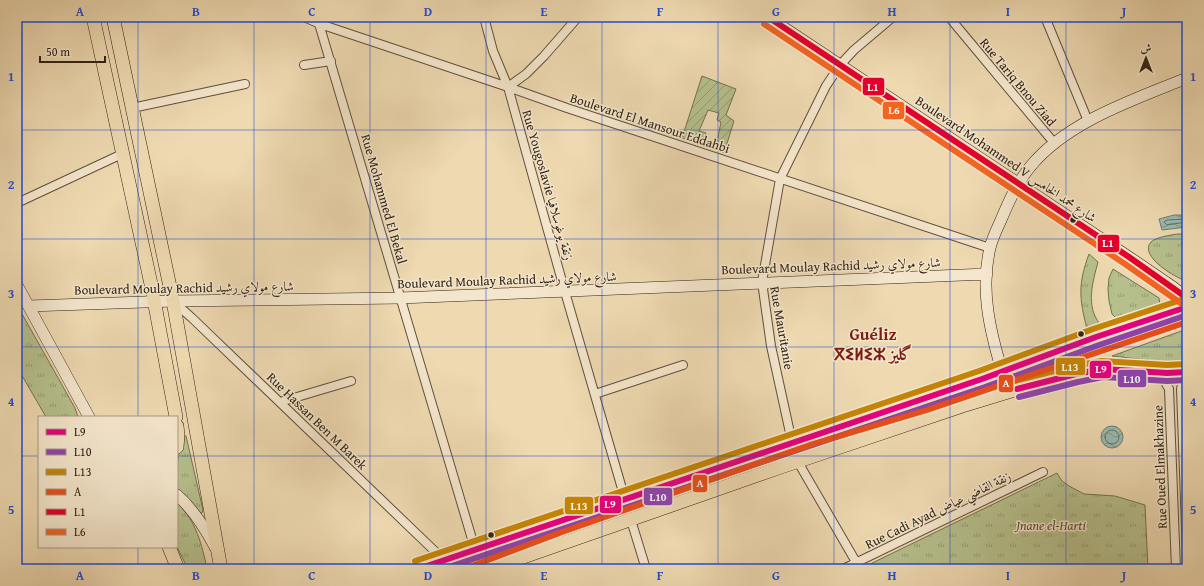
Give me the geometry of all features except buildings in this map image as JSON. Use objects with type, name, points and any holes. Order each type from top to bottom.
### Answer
[{"type":"main road","points":[[93,17],[154,302],[176,416]]},
{"type":"main road","points":[[113,17],[173,301],[221,569]]},
{"type":"main road","points":[[418,569],[982,379],[1124,327],[1187,307]]},
{"type":"main road","points":[[489,569],[962,406],[1045,382],[1103,368],[1174,373],[1187,372]]},
{"type":"main road","points":[[169,548],[177,569]]},
{"type":"street","name":"Boulevard El Mansour Eddahbi","points":[[304,17],[567,108],[990,248]]},
{"type":"street","name":"Rue Yougoslavie زنقة يوغوسلافيا","points":[[484,17],[493,51],[508,87],[625,499]]},
{"type":"street","points":[[508,87],[526,74],[544,56],[578,17]]},
{"type":"street","name":"Boulevard Mohammed V شارع محمد الخامس","points":[[768,17],[1173,287],[1187,298]]},
{"type":"street","name":"Rue Mauritanie","points":[[792,442],[771,346],[762,282],[780,179],[826,86],[840,65],[854,50],[893,17]]},
{"type":"street","name":"Rue Tariq Bnou Ziad","points":[[948,17],[1055,144]]},
{"type":"street","points":[[1045,17],[1088,121]]},
{"type":"street","name":"Rue Mohammed El Bekal","points":[[318,21],[475,549]]},
{"type":"street","points":[[304,65],[331,61]]},
{"type":"street","points":[[1002,371],[994,346],[987,310],[987,274],[990,248],[1010,197],[1031,166],[1055,144],[1088,121],[1187,78]]},
{"type":"street","points":[[132,108],[245,84]]},
{"type":"street","points":[[17,203],[122,154]]},
{"type":"street","name":"Boulevard Moulay Rachid شارع مولاي رشيد","points":[[29,306],[173,301],[400,298],[987,274]]},
{"type":"street","points":[[17,285],[88,416]]},
{"type":"street","name":"Rue Hassan Ben M Barek","points":[[173,301],[444,560]]},
{"type":"street","points":[[596,394],[683,366]]},
{"type":"street","name":"Rue Oued Elmakhazine","points":[[1153,371],[1164,380],[1169,389],[1176,569]]},
{"type":"street","name":"Rue Oued Elmakhazine","points":[[1187,372],[1181,389],[1186,491],[1187,555]]},
{"type":"street","points":[[280,402],[351,381]]},
{"type":"street","points":[[798,462],[856,562]]},
{"type":"street","name":"Rue Cadi Ayad زنقة القاضي عياض","points":[[843,569],[1043,472]]},
{"type":"street","points":[[1173,491],[1186,491]]},
{"type":"street","points":[[178,496],[199,520],[219,555]]},
{"type":"street","points":[[631,520],[646,569]]},
{"type":"street","points":[[163,548],[177,569]]},
{"type":"green space","points":[[702,76],[736,89],[726,115],[734,121],[724,153],[716,147],[721,122],[717,120],[719,113],[708,110],[699,131],[706,133],[703,144],[682,138]]},
{"type":"green space","points":[[1178,234],[1187,234],[1187,281],[1175,276],[1160,266],[1150,254],[1148,248],[1151,242],[1156,239]]},
{"type":"green space","points":[[1089,254],[1098,262],[1092,285],[1091,301],[1095,317],[1100,324],[1087,329],[1082,308],[1081,283]]},
{"type":"green space","points":[[1113,269],[1159,298],[1159,309],[1119,321],[1112,314],[1109,301],[1109,278]]},
{"type":"green space","points":[[17,305],[75,408],[78,416],[45,416],[17,367]]},
{"type":"green space","points":[[1187,329],[1187,363],[1180,364],[1112,356]]},
{"type":"green space","points":[[183,435],[186,436],[203,510],[202,513],[200,513],[190,500],[178,489],[178,459]]},
{"type":"green space","name":"Jnane el-Harti","points":[[1057,473],[1062,481],[1084,494],[1115,496],[1145,505],[1148,569],[860,569]]},
{"type":"green space","points":[[178,504],[194,525],[203,551],[207,569],[188,569],[178,548]]},
{"type":"water","points":[[1174,215],[1187,215],[1187,227],[1162,230],[1159,219]]},
{"type":"water","points":[[1112,426],[1120,429],[1123,437],[1120,445],[1112,448],[1104,445],[1101,437],[1104,429]]},
{"type":"transit line","name":"L1","points":[[768,17],[1129,257],[1187,298]]},
{"type":"transit line","name":"L6","points":[[764,24],[1125,264],[1182,304]]},
{"type":"transit line","name":"L13","points":[[415,561],[979,371],[1093,329],[1184,299]]},
{"type":"transit line","name":"L9","points":[[418,569],[982,379],[1096,337],[1187,307]]},
{"type":"transit line","name":"L10","points":[[443,569],[985,387],[1099,345],[1187,315]]},
{"type":"transit line","name":"A","points":[[464,569],[562,532],[813,444],[927,410],[1187,322]]},
{"type":"transit line","name":"L13","points":[[1015,381],[1074,366],[1102,361],[1167,365],[1187,364]]},
{"type":"transit line","name":"L9","points":[[1017,389],[1076,374],[1103,369],[1167,373],[1187,372]]},
{"type":"transit line","name":"L10","points":[[1019,397],[1103,377],[1167,381],[1187,380]]},
{"type":"district","name":"Guéliz ⴳⵉⵍⵉⵣ گليز","points":[[873,343]]}]
